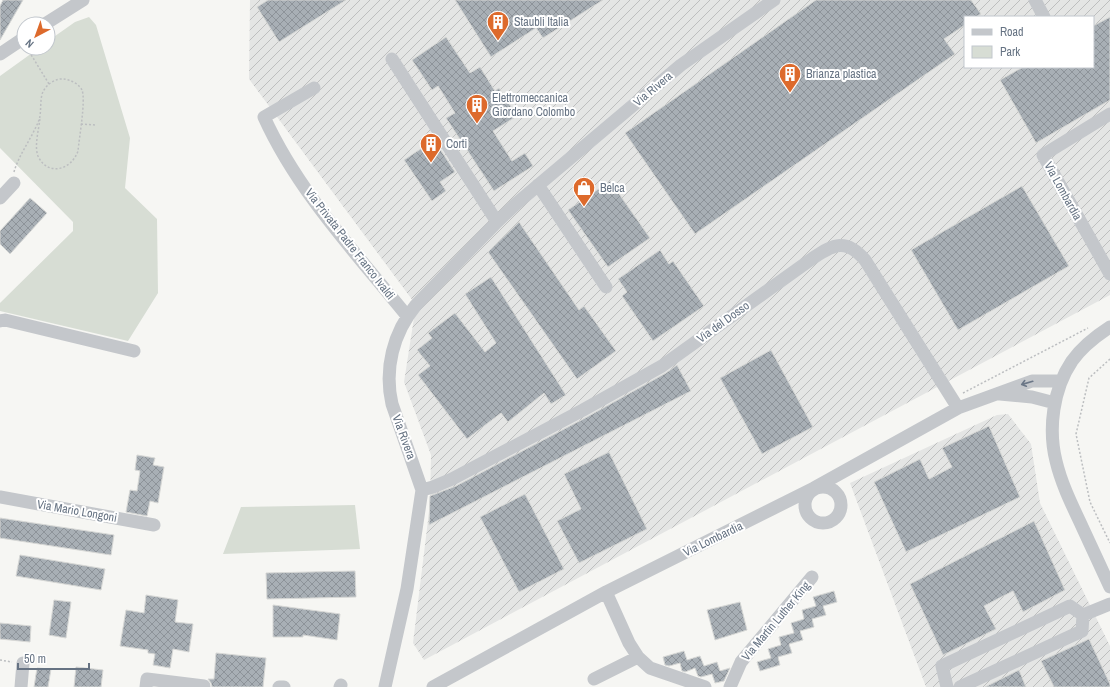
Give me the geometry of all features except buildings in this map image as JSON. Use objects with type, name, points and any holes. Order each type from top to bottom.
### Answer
[{"type":"street","points":[[56,17],[83,0]]},
{"type":"street","name":"Via Rivera","points":[[385,687],[407,589],[422,490],[392,404],[389,384],[390,362],[394,343],[407,316],[497,222],[538,185],[681,66],[774,0]]},
{"type":"street","points":[[1035,0],[1043,16]]},
{"type":"street","points":[[0,54],[16,43]]},
{"type":"street","points":[[392,58],[497,222]]},
{"type":"street","name":"Via Privata Padre Franco Ivaldi","points":[[314,88],[264,117],[272,135],[312,199],[407,316]]},
{"type":"street","name":"Via Lombardia","points":[[1110,114],[1043,155],[1110,274]]},
{"type":"street","points":[[0,198],[14,183]]},
{"type":"street","points":[[538,185],[606,287]]},
{"type":"street","name":"Via del Dosso","points":[[422,490],[452,479],[583,410],[662,366],[813,258],[826,250],[840,245],[854,249],[865,260],[955,403]]},
{"type":"street","points":[[0,321],[5,320],[134,351]]},
{"type":"street","points":[[1110,327],[1093,338],[1072,361],[1061,381],[1055,403],[1052,432],[1055,460],[1062,484],[1110,587]]},
{"type":"street","name":"Via Lombardia","points":[[433,687],[606,592],[814,488],[955,403],[995,394],[1032,381],[1061,381]]},
{"type":"street","points":[[995,394],[1032,397],[1055,403]]},
{"type":"street","name":"Via Mario Longoni","points":[[0,497],[154,525]]},
{"type":"street","name":"Via Martin Luther King","points":[[730,687],[741,662],[812,577]]},
{"type":"street","points":[[606,592],[629,643],[638,657],[650,668],[678,683],[705,687]]},
{"type":"street","points":[[1083,615],[1110,604]]},
{"type":"street","points":[[947,687],[942,666],[1070,606],[1083,615]]},
{"type":"street","points":[[960,687],[1082,631],[1083,615]]},
{"type":"street","points":[[594,679],[638,657]]},
{"type":"street","points":[[21,687],[23,663]]},
{"type":"street","points":[[146,687],[147,679],[204,686]]},
{"type":"path","points":[[32,56],[50,84]]},
{"type":"path","points":[[58,78],[72,81],[79,86],[82,91],[83,102],[78,151],[75,159],[64,168],[56,169],[46,165],[38,155],[37,141],[43,90],[50,84],[58,78]]},
{"type":"path","points":[[14,183],[14,171],[40,118]]},
{"type":"path","points":[[81,124],[96,126]]},
{"type":"path","points":[[955,403],[1090,326]]},
{"type":"path","points":[[1110,359],[1089,378],[1076,434],[1090,502],[1110,543]]},
{"type":"shaded area","points":[[250,0],[1110,0],[1110,295],[424,660],[413,643],[430,504],[431,455],[404,382],[416,305],[249,79]]},
{"type":"shaded area","points":[[1008,414],[1031,444],[1040,503],[1110,646],[1110,687],[926,687],[850,483],[997,415]]},
{"type":"green space","points":[[89,17],[96,25],[130,138],[125,188],[157,219],[158,293],[128,341],[0,311],[0,303],[73,231],[73,222],[0,148],[0,76],[28,56],[56,56],[56,35],[75,22]]},
{"type":"green space","points":[[355,505],[360,549],[223,554],[241,507]]},
{"type":"place","name":"Staubli Italia","points":[[498,42]]},
{"type":"place","name":"Brianza plastica","points":[[790,94]]},
{"type":"place","name":"Elettromeccanica Giordano Colombo","points":[[477,124]]},
{"type":"place","name":"Corti","points":[[431,164]]},
{"type":"place","name":"Belca","points":[[584,208]]}]
